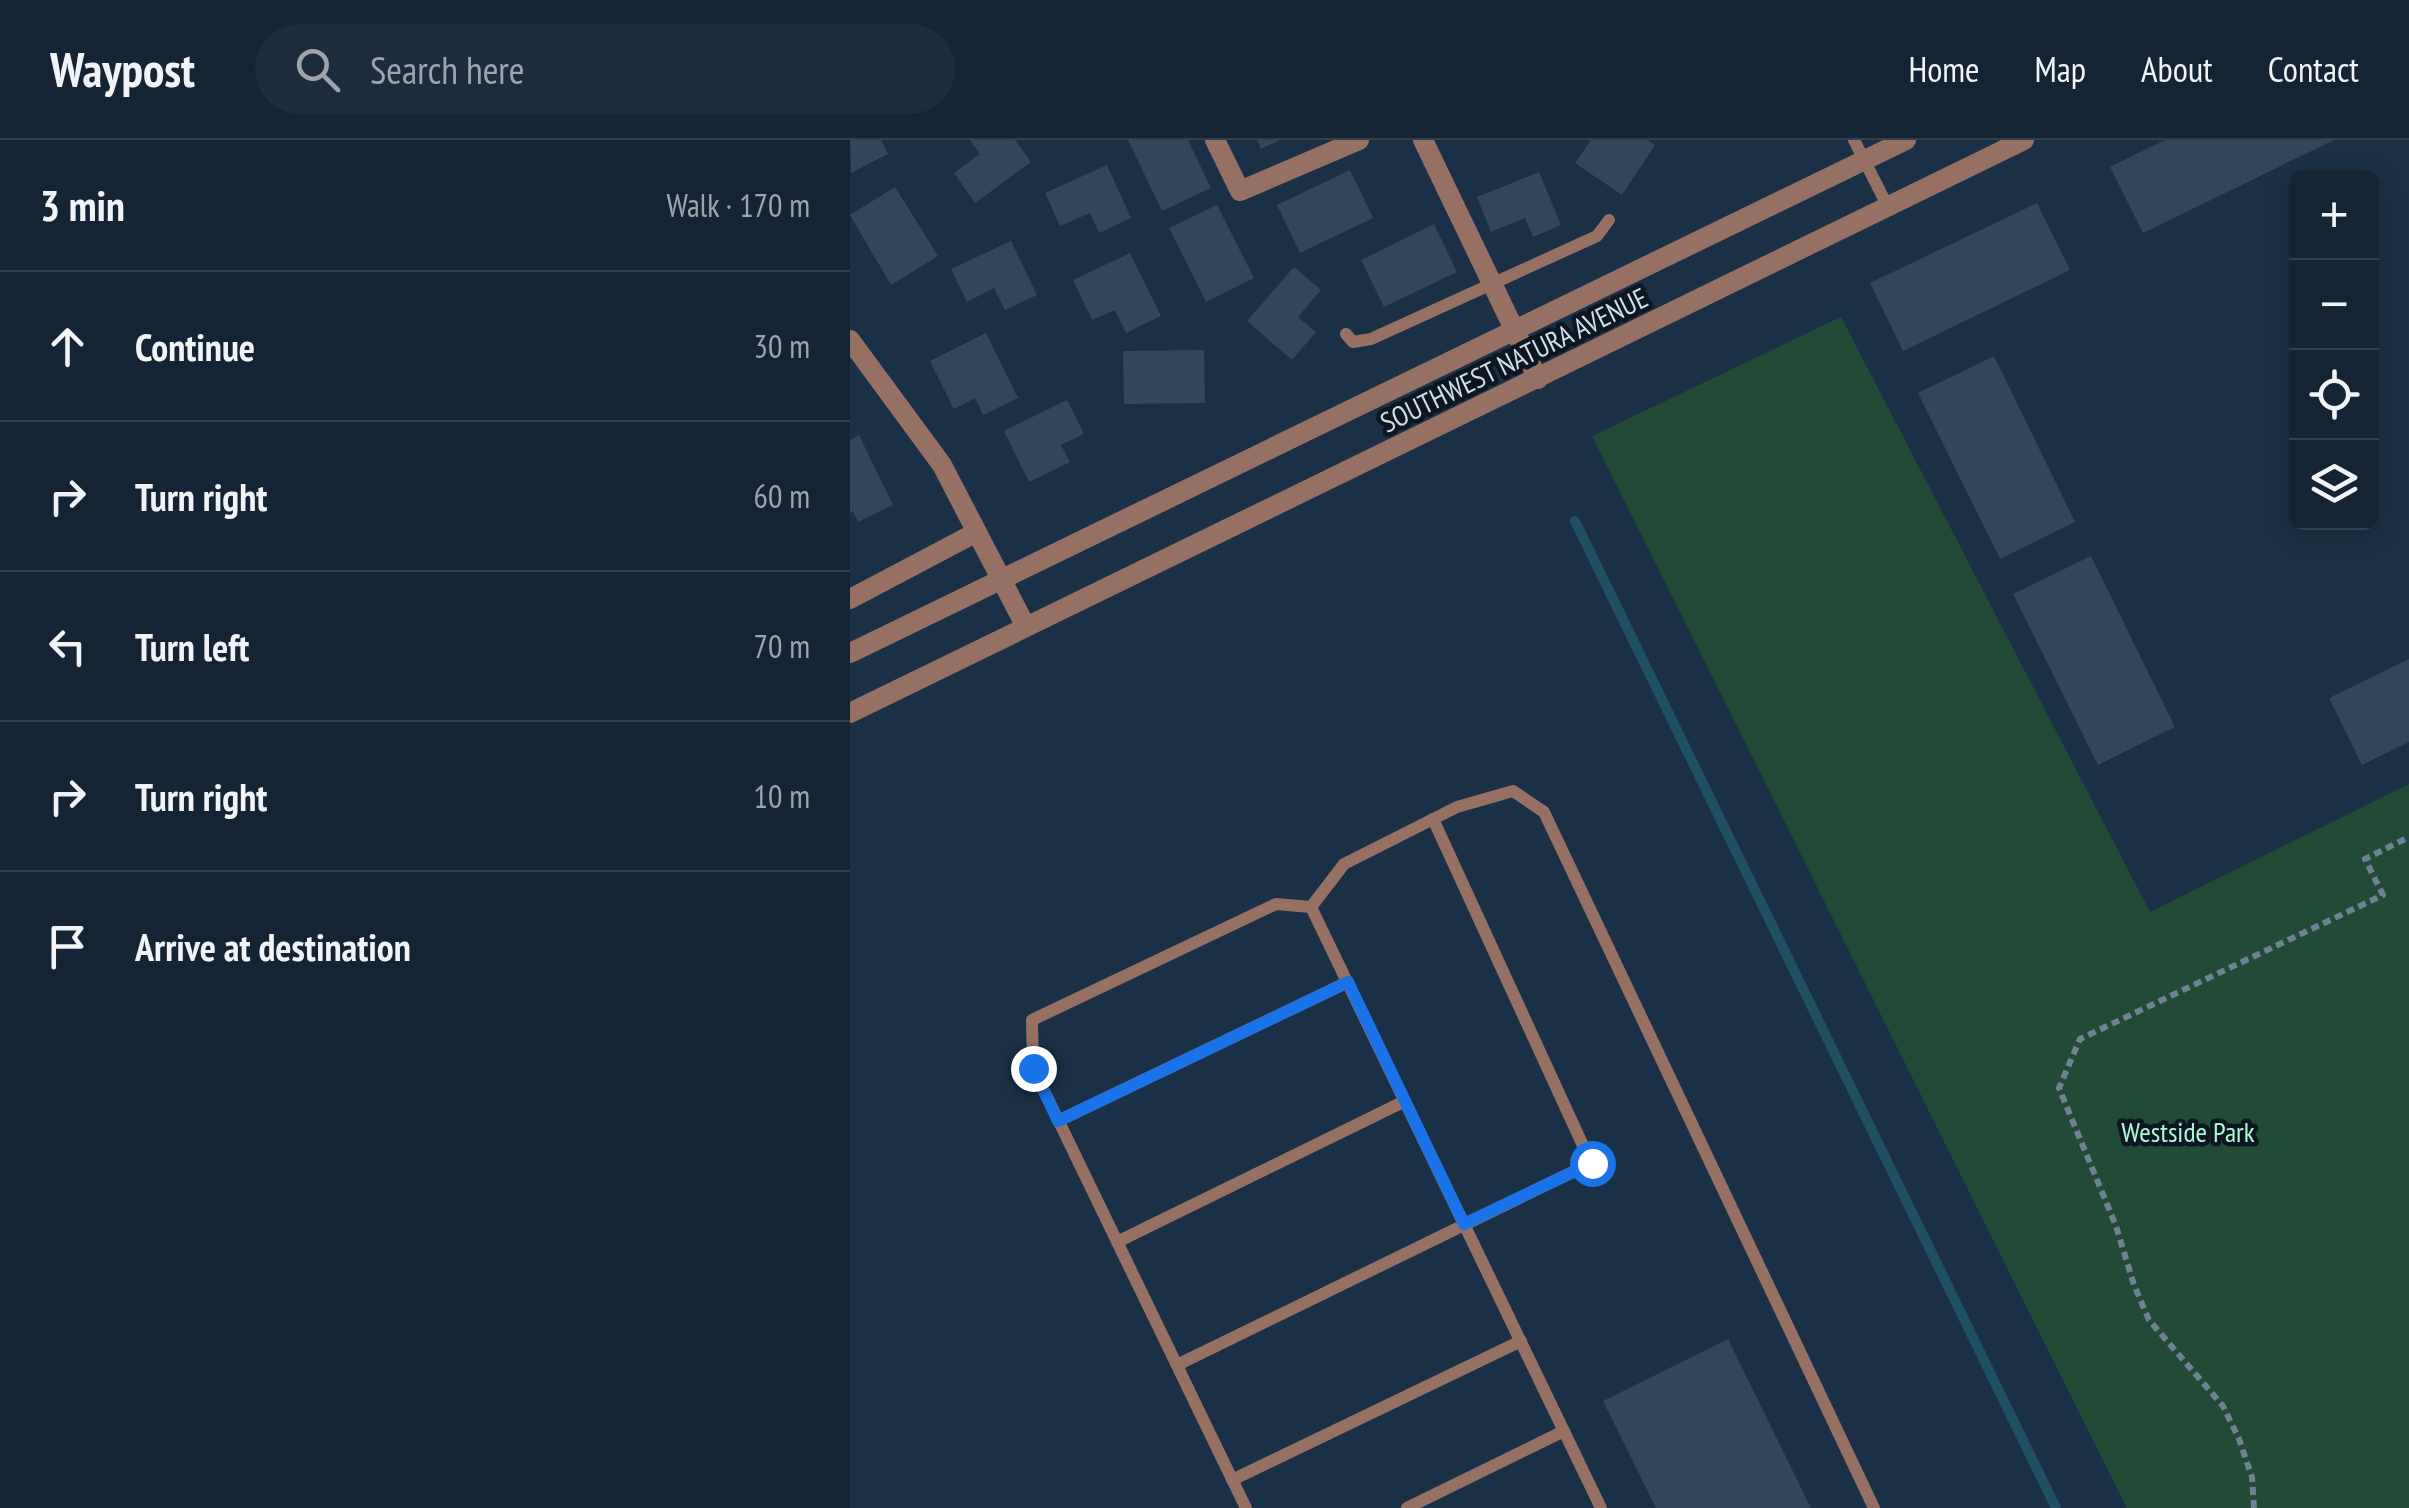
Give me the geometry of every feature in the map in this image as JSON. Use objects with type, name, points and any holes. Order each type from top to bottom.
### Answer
[{"type":"street","points":[[1215,140],[1240,191],[1359,140]]},
{"type":"street","points":[[1423,140],[1538,379]]},
{"type":"street","name":"SOUTHWEST NATURA AVENUE","points":[[850,653],[1906,140]]},
{"type":"street","name":"SOUTHWEST NATURA AVENUE","points":[[850,713],[2024,140]]},
{"type":"street","points":[[850,340],[942,465],[1026,627]]},
{"type":"street","points":[[850,599],[977,532]]},
{"type":"lane","points":[[1854,140],[1888,207]]},
{"type":"lane","points":[[1346,334],[1354,342],[1371,339],[1597,236],[1608,220]]},
{"type":"lane","points":[[1311,906],[1344,864],[1457,807],[1512,791],[1544,812],[1874,1508]]},
{"type":"lane","points":[[1177,1365],[1592,1163],[1433,819]]},
{"type":"lane","points":[[1246,1508],[1033,1068],[1032,1020],[1276,904],[1311,906]]},
{"type":"lane","points":[[1311,906],[1601,1508]]},
{"type":"lane","points":[[1058,1121],[1348,982]]},
{"type":"lane","points":[[1117,1242],[1405,1101]]},
{"type":"lane","points":[[1232,1480],[1521,1341]]},
{"type":"lane","points":[[1408,1508],[1564,1431]]},
{"type":"path","points":[[2254,1508],[2252,1478],[2223,1406],[2148,1320],[2116,1226],[2059,1088],[2080,1040],[2383,895],[2365,859],[2409,838]]},
{"type":"green space","name":"Westside Park","points":[[1841,317],[2150,912],[2409,784],[2409,1508],[2127,1508],[1592,436]]},
{"type":"building","points":[[850,140],[881,140],[888,154],[851,173]]},
{"type":"building","points":[[970,140],[1015,140],[1031,162],[975,203],[954,173],[980,154]]},
{"type":"building","points":[[1128,140],[1188,140],[1211,188],[1162,211]]},
{"type":"building","points":[[1257,140],[1280,140],[1261,149]]},
{"type":"building","points":[[1591,140],[1648,140],[1655,145],[1622,195],[1575,163]]},
{"type":"building","points":[[2165,140],[2334,140],[2143,233],[2110,167]]},
{"type":"building","points":[[1107,165],[1131,218],[1099,233],[1090,213],[1060,226],[1045,193]]},
{"type":"building","points":[[1350,170],[1373,218],[1300,253],[1277,205]]},
{"type":"building","points":[[1539,172],[1561,225],[1533,237],[1525,218],[1491,232],[1477,197]]},
{"type":"building","points":[[895,187],[938,256],[891,285],[850,215]]},
{"type":"building","points":[[2037,203],[2070,270],[1903,351],[1870,283]]},
{"type":"building","points":[[1217,205],[1254,278],[1206,302],[1169,228]]},
{"type":"building","points":[[1434,224],[1457,272],[1384,307],[1361,260]]},
{"type":"building","points":[[1011,241],[1037,295],[1005,310],[994,288],[967,302],[951,269]]},
{"type":"building","points":[[1130,253],[1161,316],[1126,333],[1115,310],[1092,320],[1073,280]]},
{"type":"building","points":[[1294,267],[1321,290],[1298,317],[1316,332],[1292,360],[1247,321]]},
{"type":"building","points":[[986,333],[1018,398],[983,415],[975,398],[954,409],[930,361]]},
{"type":"building","points":[[1204,350],[1205,403],[1124,404],[1123,351]]},
{"type":"building","points":[[1994,356],[2075,522],[2000,559],[1918,393]]},
{"type":"building","points":[[1067,400],[1084,434],[1061,445],[1070,462],[1029,482],[1004,431]]},
{"type":"building","points":[[859,435],[893,505],[858,522],[853,511],[850,513],[850,440]]},
{"type":"building","points":[[2091,556],[2175,727],[2098,765],[2013,594]]},
{"type":"building","points":[[2409,659],[2409,742],[2362,765],[2329,698]]},
{"type":"building","points":[[1728,1339],[1811,1508],[1656,1508],[1603,1401]]},
{"type":"waterway","points":[[1575,521],[2056,1508]]},
{"type":"route","points":[[1033,1068],[1058,1121],[1348,982],[1464,1224],[1592,1163]]}]
